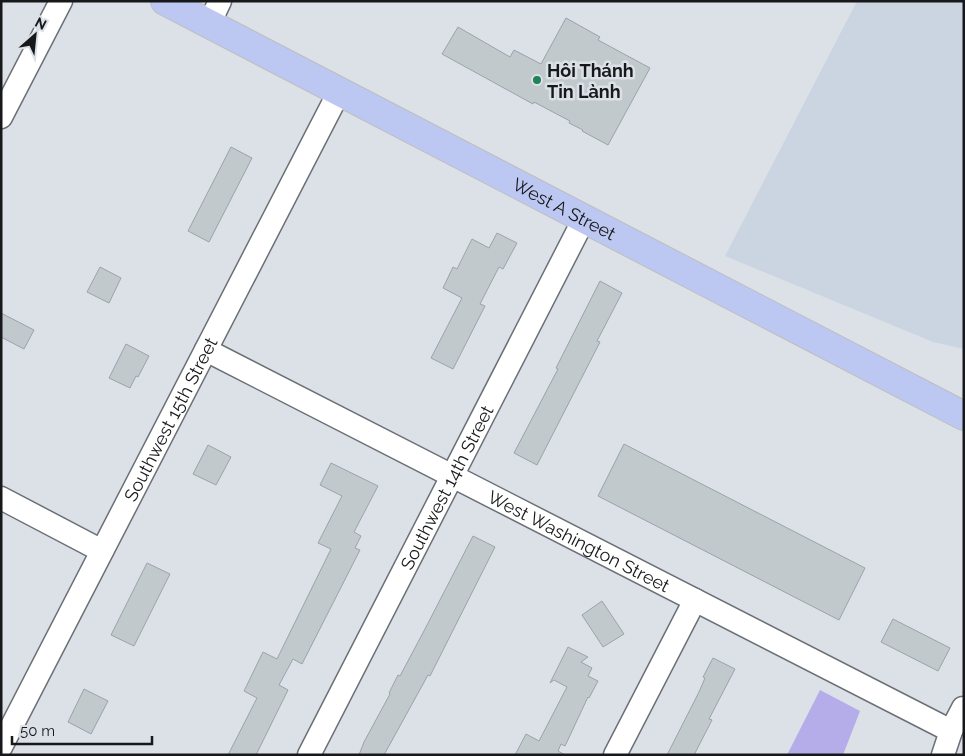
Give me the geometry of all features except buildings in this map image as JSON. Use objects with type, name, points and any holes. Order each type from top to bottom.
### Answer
[{"type":"main road","name":"West A Street","points":[[165,1],[215,12],[339,92],[964,416]]},
{"type":"street","points":[[1,118],[61,1]]},
{"type":"street","name":"Southwest 15th Street","points":[[1,747],[339,92]]},
{"type":"street","name":"Southwest 14th Street","points":[[309,755],[584,219]]},
{"type":"street","name":"West Washington Street","points":[[206,350],[951,731]]},
{"type":"street","points":[[1,498],[102,550]]},
{"type":"street","points":[[615,755],[694,600]]},
{"type":"street","points":[[943,755],[951,731],[963,708]]},
{"type":"shaded area","points":[[857,1],[964,1],[964,349],[933,342],[725,256]]},
{"type":"shaded area","points":[[820,690],[860,711],[843,755],[787,755]]},
{"type":"place","name":"Hôi Thánh Tin Lành","points":[[537,80]]}]
